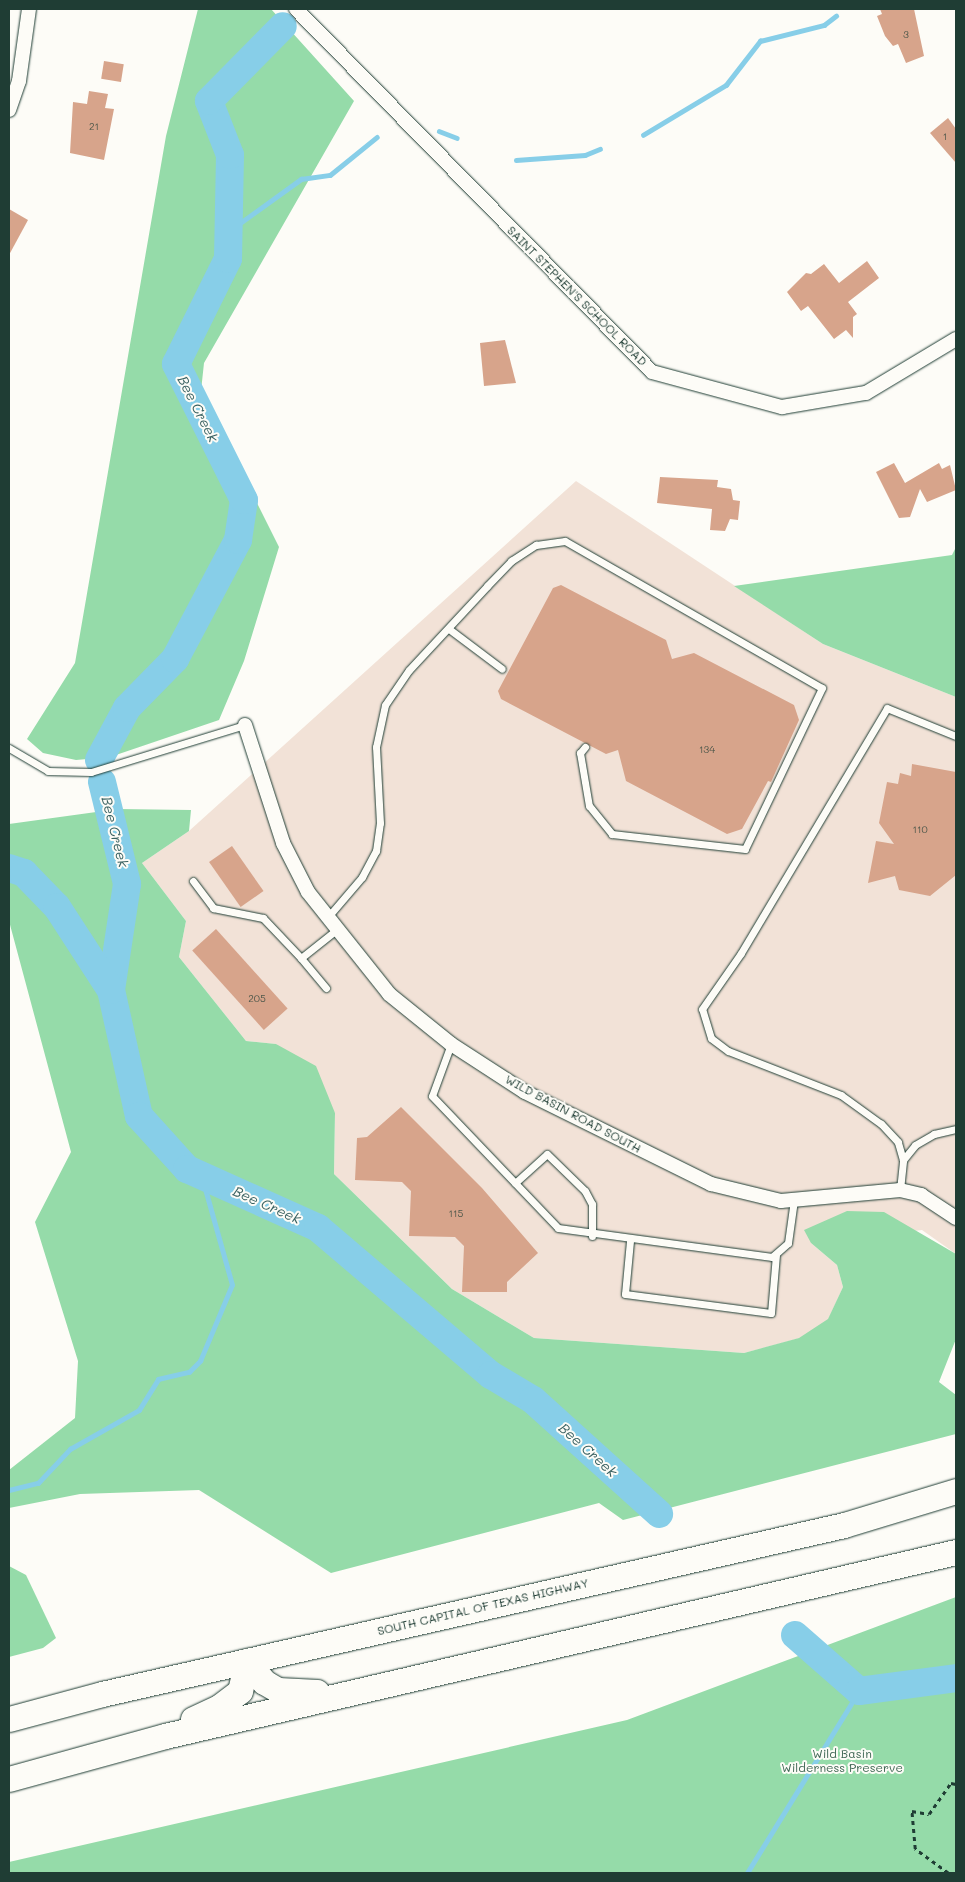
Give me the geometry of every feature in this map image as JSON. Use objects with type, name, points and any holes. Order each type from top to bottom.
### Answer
[{"type":"highway","name":"SOUTH CAPITAL OF TEXAS HIGHWAY","points":[[9,1719],[247,1660],[844,1526],[953,1492]]},
{"type":"highway","points":[[9,1779],[111,1750],[956,1552]]},
{"type":"highway","points":[[247,1660],[264,1682],[278,1690],[365,1691]]},
{"type":"highway","points":[[111,1750],[227,1702],[244,1684],[247,1660]]},
{"type":"street","points":[[9,110],[19,81],[29,9]]},
{"type":"street","name":"SAINT STEPHEN'S SCHOOL ROAD","points":[[296,9],[652,372],[782,407],[866,393],[956,339]]},
{"type":"street","name":"WILD BASIN ROAD SOUTH","points":[[245,725],[283,843],[327,919],[389,994],[450,1044],[525,1092],[711,1184],[794,1200],[900,1190],[921,1194],[956,1218]]},
{"type":"lane","points":[[327,919],[362,877],[376,851],[380,823],[376,747],[385,705],[409,670],[510,561],[536,545],[565,541],[822,688],[744,849],[612,834],[589,806],[580,753],[585,747]]},
{"type":"lane","points":[[449,629],[502,669]]},
{"type":"lane","points":[[900,1190],[903,1160],[898,1142],[861,1105],[728,1051],[711,1038],[702,1010],[741,952],[887,708],[956,736]]},
{"type":"lane","points":[[9,748],[48,771],[91,772],[245,725]]},
{"type":"lane","points":[[193,881],[213,908],[263,918],[326,988]]},
{"type":"lane","points":[[301,958],[335,931]]},
{"type":"lane","points":[[450,1044],[432,1096],[558,1228],[592,1236],[761,1258],[776,1255],[788,1243],[794,1200]]},
{"type":"lane","points":[[903,1160],[915,1145],[934,1134],[956,1128]]},
{"type":"lane","points":[[515,1184],[547,1154],[585,1191],[592,1204],[592,1236]]},
{"type":"lane","points":[[630,1241],[625,1294],[771,1313],[776,1255]]},
{"type":"path","points":[[948,1873],[915,1849],[912,1811],[929,1814],[951,1783],[956,1784]]},
{"type":"shaded area","points":[[576,481],[823,644],[956,697],[956,1254],[922,1230],[811,1243],[837,1265],[843,1287],[828,1320],[800,1338],[744,1353],[534,1338],[452,1289],[334,1174],[335,1113],[276,1044],[246,1041],[179,957],[186,921],[142,863],[189,831]]},
{"type":"green space","points":[[198,9],[271,9],[354,101],[204,363],[201,391],[279,547],[244,661],[219,720],[110,757],[76,760],[43,753],[27,739],[75,663],[166,136]]},
{"type":"green space","points":[[956,547],[956,697],[823,644],[734,586],[952,555]]},
{"type":"green space","points":[[118,809],[191,810],[189,831],[142,863],[186,921],[179,957],[246,1041],[276,1044],[316,1066],[335,1113],[334,1174],[452,1289],[534,1338],[744,1353],[799,1338],[828,1319],[843,1287],[837,1265],[811,1243],[804,1230],[847,1211],[884,1212],[956,1254],[956,1339],[939,1382],[956,1395],[956,1434],[623,1520],[599,1503],[331,1573],[199,1490],[80,1494],[9,1508],[9,1470],[75,1418],[78,1361],[35,1222],[71,1152],[9,921],[9,824]]},
{"type":"green space","points":[[9,1566],[26,1575],[56,1638],[43,1648],[9,1657]]},
{"type":"green space","name":"Wild Basin Wilderness Preserve","points":[[956,1597],[956,1873],[9,1873],[9,1862],[627,1720]]},
{"type":"building","points":[[880,9],[914,9],[924,56],[906,63],[898,44],[893,46],[885,36],[877,16],[882,14]]},
{"type":"building","points":[[104,61],[124,64],[121,82],[101,79]]},
{"type":"building","points":[[89,91],[108,94],[105,108],[114,109],[104,160],[70,153],[73,102],[87,104]]},
{"type":"building","points":[[948,118],[956,129],[956,163],[930,133]]},
{"type":"building","points":[[9,209],[28,220],[9,255]]},
{"type":"building","points":[[867,261],[879,278],[848,302],[857,314],[853,317],[853,338],[846,330],[834,339],[808,306],[801,311],[787,292],[806,273],[811,274],[824,264],[839,283]]},
{"type":"building","points":[[505,340],[516,383],[484,386],[480,343]]},
{"type":"building","points":[[894,463],[905,483],[939,463],[942,469],[950,465],[956,490],[927,502],[920,489],[910,517],[899,518],[876,472]]},
{"type":"building","points":[[660,477],[718,480],[717,487],[731,489],[733,500],[740,501],[738,520],[730,519],[725,531],[710,530],[712,509],[657,503]]},
{"type":"building","points":[[561,585],[666,640],[672,659],[694,653],[794,705],[799,720],[771,782],[768,781],[742,829],[727,834],[626,781],[618,750],[606,754],[501,699],[498,691],[553,588]]},
{"type":"building","points":[[912,764],[956,772],[956,875],[930,896],[899,890],[895,876],[868,883],[876,841],[894,844],[879,823],[887,782],[898,784],[900,773],[911,776]]},
{"type":"building","points":[[232,846],[264,891],[241,907],[209,862]]},
{"type":"building","points":[[216,929],[288,1009],[264,1030],[192,950]]},
{"type":"building","points":[[401,1107],[482,1188],[538,1253],[507,1282],[507,1292],[462,1292],[464,1246],[455,1237],[409,1236],[411,1191],[402,1182],[355,1180],[357,1138],[367,1137]]},
{"type":"waterway","points":[[643,135],[726,85],[760,41],[824,25],[836,16]]},
{"type":"waterway","name":"Bee Creek","points":[[99,760],[127,708],[175,659],[238,540],[244,500],[176,364],[228,259],[230,155],[209,101],[283,26]]},
{"type":"waterway","points":[[439,131],[457,138]]},
{"type":"waterway","points":[[229,231],[301,179],[330,175],[377,137]]},
{"type":"waterway","points":[[516,160],[585,155],[600,149]]},
{"type":"waterway","name":"Bee Creek","points":[[102,782],[127,884],[111,990],[139,1116],[187,1169],[318,1228],[491,1375],[533,1400],[659,1514]]},
{"type":"waterway","points":[[9,868],[24,873],[57,907],[111,990]]},
{"type":"waterway","points":[[9,1490],[38,1483],[70,1449],[139,1410],[158,1379],[189,1372],[200,1361],[232,1285],[201,1175]]},
{"type":"waterway","name":"Bee Creek","points":[[795,1635],[859,1691],[956,1678]]},
{"type":"waterway","points":[[747,1873],[859,1691]]}]
